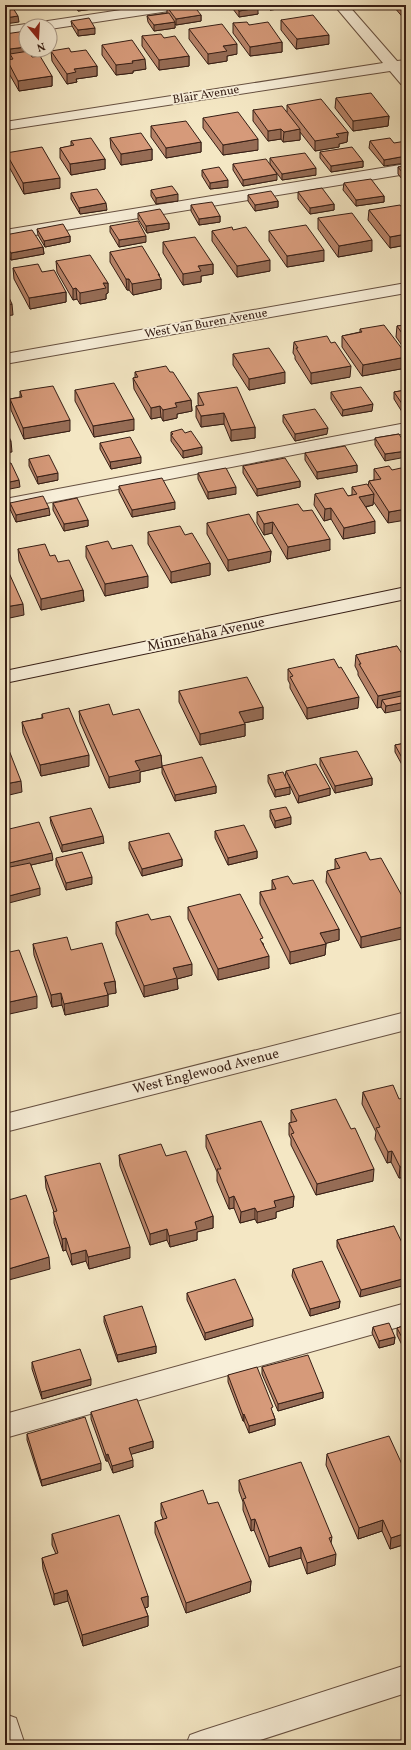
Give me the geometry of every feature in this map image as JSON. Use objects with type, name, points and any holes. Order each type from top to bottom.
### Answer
[{"type":"street","points":[[58,23],[182,5]]},
{"type":"street","points":[[342,5],[399,65],[406,81]]},
{"type":"street","points":[[5,31],[18,29]]},
{"type":"street","name":"Blair Avenue","points":[[5,126],[399,65]]},
{"type":"street","points":[[5,235],[406,169]]},
{"type":"street","name":"West Van Buren Avenue","points":[[5,359],[406,288]]},
{"type":"street","points":[[5,505],[406,428]]},
{"type":"street","name":"Minnehaha Avenue","points":[[5,677],[406,593]]},
{"type":"street","name":"West Englewood Avenue","points":[[5,1124],[406,1021]]},
{"type":"street","points":[[5,1426],[406,1314]]},
{"type":"street","points":[[201,1745],[406,1679]]},
{"type":"street","points":[[5,1728],[10,1745]]},
{"type":"building","points":[[5,5],[11,5],[18,16],[5,18]]},
{"type":"building","points":[[193,5],[201,15],[176,19],[167,7]]},
{"type":"building","points":[[234,5],[256,5],[258,8],[239,11]]},
{"type":"building","points":[[401,5],[406,5],[406,11]]},
{"type":"building","points":[[169,13],[175,22],[154,25],[147,16]]},
{"type":"building","points":[[313,15],[329,35],[297,39],[281,20]]},
{"type":"building","points":[[89,18],[95,28],[78,30],[71,21]]},
{"type":"building","points":[[247,22],[249,25],[268,22],[282,42],[250,47],[233,23]]},
{"type":"building","points":[[222,24],[237,44],[223,46],[227,51],[208,54],[189,29]]},
{"type":"building","points":[[18,32],[18,48],[10,49],[5,41],[5,34]]},
{"type":"building","points":[[161,34],[164,38],[175,36],[189,56],[159,60],[142,36]]},
{"type":"building","points":[[132,40],[145,59],[132,61],[133,63],[116,65],[102,45]]},
{"type":"building","points":[[69,48],[71,52],[86,50],[97,66],[74,69],[76,72],[67,74],[56,58],[58,58],[58,50]]},
{"type":"building","points":[[18,53],[18,58],[41,58],[52,76],[18,81],[7,60],[13,59],[10,54]]},
{"type":"building","points":[[371,93],[389,116],[353,121],[336,98]]},
{"type":"building","points":[[321,99],[348,132],[336,134],[339,137],[315,141],[287,105]]},
{"type":"building","points":[[282,106],[300,129],[284,132],[281,129],[268,131],[253,110]]},
{"type":"building","points":[[238,112],[258,139],[223,145],[203,118]]},
{"type":"building","points":[[186,121],[201,142],[166,148],[151,126]]},
{"type":"building","points":[[141,133],[152,149],[121,154],[110,138]]},
{"type":"building","points":[[91,138],[105,159],[70,164],[60,148],[74,145],[71,141]]},
{"type":"building","points":[[390,138],[394,143],[406,141],[406,156],[384,160],[370,141]]},
{"type":"building","points":[[42,147],[60,178],[23,183],[6,153]]},
{"type":"building","points":[[352,147],[363,161],[331,166],[320,152]]},
{"type":"building","points":[[305,153],[316,168],[282,174],[270,158]]},
{"type":"building","points":[[266,159],[277,174],[243,180],[233,164]]},
{"type":"building","points":[[406,166],[406,177],[398,167]]},
{"type":"building","points":[[219,167],[228,180],[210,183],[202,170]]},
{"type":"building","points":[[371,179],[384,196],[356,200],[344,183]]},
{"type":"building","points":[[172,186],[178,194],[156,198],[151,190]]},
{"type":"building","points":[[322,188],[334,204],[310,208],[298,192]]},
{"type":"building","points":[[97,189],[106,203],[79,208],[71,193]]},
{"type":"building","points":[[271,191],[278,201],[255,205],[248,195]]},
{"type":"building","points":[[212,202],[220,216],[199,219],[191,205]]},
{"type":"building","points":[[400,205],[406,213],[406,234],[390,237],[369,210]]},
{"type":"building","points":[[160,209],[169,223],[146,226],[138,213]]},
{"type":"building","points":[[352,213],[372,240],[339,246],[318,218]]},
{"type":"building","points":[[138,221],[146,236],[119,240],[110,226]]},
{"type":"building","points":[[63,224],[70,236],[44,241],[37,229]]},
{"type":"building","points":[[306,225],[324,250],[287,256],[269,231]]},
{"type":"building","points":[[232,227],[233,230],[246,227],[270,260],[237,266],[212,231]]},
{"type":"building","points":[[32,230],[43,247],[11,253],[5,244],[5,235]]},
{"type":"building","points":[[195,237],[213,264],[198,266],[201,271],[183,274],[163,242]]},
{"type":"building","points":[[142,246],[161,279],[132,284],[129,279],[126,279],[110,252]]},
{"type":"building","points":[[90,255],[108,283],[103,283],[106,288],[80,293],[76,288],[73,289],[56,261]]},
{"type":"building","points":[[38,264],[42,272],[54,270],[66,292],[29,298],[13,268]]},
{"type":"building","points":[[5,289],[12,304],[5,305]]},
{"type":"building","points":[[384,325],[406,354],[406,357],[363,365],[342,336],[362,332],[360,329]]},
{"type":"building","points":[[406,325],[406,339],[397,326]]},
{"type":"building","points":[[327,336],[331,343],[335,342],[351,366],[311,373],[294,342]]},
{"type":"building","points":[[269,348],[285,372],[249,379],[233,354]]},
{"type":"building","points":[[166,366],[170,372],[173,372],[191,400],[175,403],[177,407],[163,410],[160,406],[151,408],[133,378],[138,377],[135,372]]},
{"type":"building","points":[[114,383],[134,419],[93,426],[75,390]]},
{"type":"building","points":[[53,386],[70,420],[23,428],[10,399],[22,397],[20,391]]},
{"type":"building","points":[[237,387],[255,427],[231,430],[224,413],[201,416],[196,406],[204,405],[198,393]]},
{"type":"building","points":[[361,387],[373,404],[343,410],[331,392]]},
{"type":"building","points":[[406,390],[406,408],[405,408],[394,392]]},
{"type":"building","points":[[315,409],[328,428],[295,434],[283,415]]},
{"type":"building","points":[[5,429],[11,441],[5,442]]},
{"type":"building","points":[[182,429],[185,433],[191,431],[202,447],[183,451],[171,435],[173,434],[171,432]]},
{"type":"building","points":[[399,434],[406,445],[406,451],[385,454],[375,438]]},
{"type":"building","points":[[130,437],[141,457],[110,462],[100,443]]},
{"type":"building","points":[[345,446],[357,465],[317,472],[305,453]]},
{"type":"building","points":[[49,455],[58,473],[37,477],[29,459]]},
{"type":"building","points":[[285,458],[300,481],[257,489],[243,466]]},
{"type":"building","points":[[11,463],[19,480],[5,483],[5,464]]},
{"type":"building","points":[[389,466],[392,470],[401,468],[406,476],[406,509],[389,512],[369,481],[381,479],[374,469]]},
{"type":"building","points":[[226,468],[236,487],[208,492],[198,473]]},
{"type":"building","points":[[162,478],[175,502],[132,510],[119,486]]},
{"type":"building","points":[[367,484],[374,494],[359,497],[375,521],[344,528],[331,508],[325,509],[315,494],[343,488],[348,496],[357,494],[352,487]]},
{"type":"building","points":[[43,496],[49,508],[16,515],[10,503]]},
{"type":"building","points":[[77,498],[88,520],[64,524],[53,503]]},
{"type":"building","points":[[298,504],[303,511],[312,510],[330,539],[288,547],[273,522],[264,524],[257,512]]},
{"type":"building","points":[[249,514],[271,551],[228,560],[207,523]]},
{"type":"building","points":[[180,526],[185,535],[192,533],[210,563],[171,572],[148,532]]},
{"type":"building","points":[[108,541],[112,549],[132,545],[148,576],[105,584],[86,546]]},
{"type":"building","points":[[45,544],[50,556],[55,555],[58,562],[69,560],[83,590],[41,599],[18,549]]},
{"type":"building","points":[[5,564],[23,604],[5,607]]},
{"type":"building","points":[[397,646],[406,660],[406,690],[378,696],[359,664],[361,664],[356,655]]},
{"type":"building","points":[[334,659],[339,668],[341,667],[359,697],[307,708],[290,677],[293,676],[288,669]]},
{"type":"building","points":[[247,677],[263,707],[239,712],[245,724],[200,734],[179,691]]},
{"type":"building","points":[[406,695],[406,702],[386,706],[382,700]]},
{"type":"building","points":[[109,704],[113,715],[139,709],[161,755],[135,761],[140,770],[109,777],[79,711]]},
{"type":"building","points":[[69,708],[89,755],[40,765],[22,722],[43,718],[42,714]]},
{"type":"building","points":[[5,740],[21,781],[5,784]]},
{"type":"building","points":[[406,743],[406,765],[395,745]]},
{"type":"building","points":[[357,751],[372,778],[335,786],[320,758]]},
{"type":"building","points":[[202,757],[216,786],[175,795],[162,766]]},
{"type":"building","points":[[316,764],[330,788],[299,796],[286,771]]},
{"type":"building","points":[[283,772],[290,787],[275,790],[268,775]]},
{"type":"building","points":[[286,807],[291,817],[275,821],[270,810]]},
{"type":"building","points":[[91,808],[103,836],[62,845],[50,817]]},
{"type":"building","points":[[39,822],[52,853],[9,863],[5,854],[5,830]]},
{"type":"building","points":[[244,825],[257,851],[228,858],[215,831]]},
{"type":"building","points":[[169,833],[182,859],[142,869],[129,842]]},
{"type":"building","points":[[82,852],[92,877],[66,883],[56,858]]},
{"type":"building","points":[[366,852],[370,860],[381,858],[406,903],[406,926],[361,937],[327,871],[340,868],[335,859]]},
{"type":"building","points":[[30,863],[40,888],[5,897],[5,868]]},
{"type":"building","points":[[288,876],[293,884],[313,880],[339,929],[320,933],[326,944],[290,952],[260,892],[276,889],[272,880]]},
{"type":"building","points":[[240,894],[263,938],[260,939],[269,956],[218,969],[188,907]]},
{"type":"building","points":[[148,914],[151,920],[170,916],[192,964],[173,968],[177,978],[144,986],[116,922]]},
{"type":"building","points":[[67,937],[71,950],[102,943],[115,981],[104,983],[108,995],[64,1004],[61,993],[51,995],[33,944]]},
{"type":"building","points":[[19,950],[37,996],[5,1003],[5,953]]},
{"type":"building","points":[[393,1085],[399,1099],[406,1097],[406,1165],[400,1167],[392,1151],[388,1152],[376,1128],[380,1127],[363,1092]]},
{"type":"building","points":[[336,1099],[351,1129],[355,1128],[374,1169],[317,1184],[291,1134],[294,1133],[289,1123],[297,1121],[291,1110]]},
{"type":"building","points":[[261,1121],[294,1196],[274,1201],[276,1207],[257,1212],[255,1208],[241,1212],[234,1196],[229,1198],[217,1169],[221,1169],[206,1135]]},
{"type":"building","points":[[161,1144],[166,1156],[186,1151],[213,1216],[195,1222],[197,1229],[169,1236],[167,1229],[150,1234],[119,1155]]},
{"type":"building","points":[[100,1163],[130,1247],[88,1257],[86,1250],[71,1254],[66,1238],[62,1239],[53,1212],[57,1211],[45,1176]]},
{"type":"building","points":[[26,1195],[49,1257],[5,1270],[5,1201]]},
{"type":"building","points":[[394,1226],[406,1251],[406,1278],[361,1290],[337,1240]]},
{"type":"building","points":[[322,1261],[340,1301],[310,1309],[293,1269]]},
{"type":"building","points":[[235,1279],[253,1319],[205,1333],[187,1293]]},
{"type":"building","points":[[142,1306],[156,1346],[117,1355],[104,1316]]},
{"type":"building","points":[[389,1323],[395,1337],[379,1341],[373,1327]]},
{"type":"building","points":[[406,1325],[406,1345],[397,1328]]},
{"type":"building","points":[[80,1349],[91,1379],[41,1392],[32,1362]]},
{"type":"building","points":[[308,1355],[323,1392],[278,1404],[262,1367]]},
{"type":"building","points":[[257,1367],[273,1407],[271,1408],[275,1419],[249,1426],[244,1414],[243,1415],[228,1375]]},
{"type":"building","points":[[137,1399],[153,1441],[129,1448],[133,1460],[112,1466],[108,1454],[106,1455],[91,1412]]},
{"type":"building","points":[[85,1417],[101,1463],[41,1480],[27,1434]]},
{"type":"building","points":[[389,1436],[406,1473],[406,1533],[391,1538],[383,1520],[359,1528],[327,1454]]},
{"type":"building","points":[[301,1462],[332,1537],[329,1538],[336,1554],[307,1563],[301,1547],[269,1557],[255,1519],[251,1520],[243,1499],[246,1498],[239,1480]]},
{"type":"building","points":[[203,1490],[208,1504],[218,1502],[251,1581],[186,1603],[155,1522],[167,1518],[161,1503]]},
{"type":"building","points":[[119,1515],[148,1596],[141,1598],[148,1616],[82,1635],[67,1590],[54,1594],[42,1558],[58,1553],[52,1534]]}]
